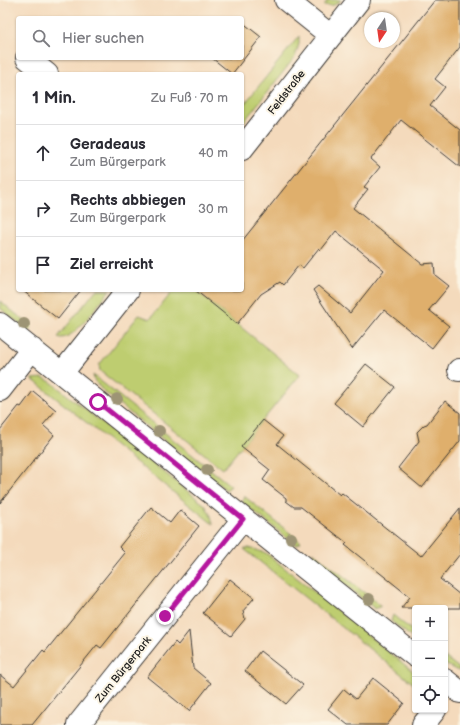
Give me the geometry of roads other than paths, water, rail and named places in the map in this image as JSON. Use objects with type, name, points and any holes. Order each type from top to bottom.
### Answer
[{"type":"street","points":[[286,0],[331,36]]},
{"type":"street","name":"Feldstraße","points":[[244,145],[359,0]]},
{"type":"street","points":[[30,60],[44,72]]},
{"type":"street","points":[[62,373],[126,292]]},
{"type":"street","points":[[0,324],[412,654]]},
{"type":"street","points":[[0,390],[32,349]]},
{"type":"street","name":"Zum Bürgerpark","points":[[78,725],[243,519]]},
{"type":"street","points":[[423,725],[432,713]]}]
